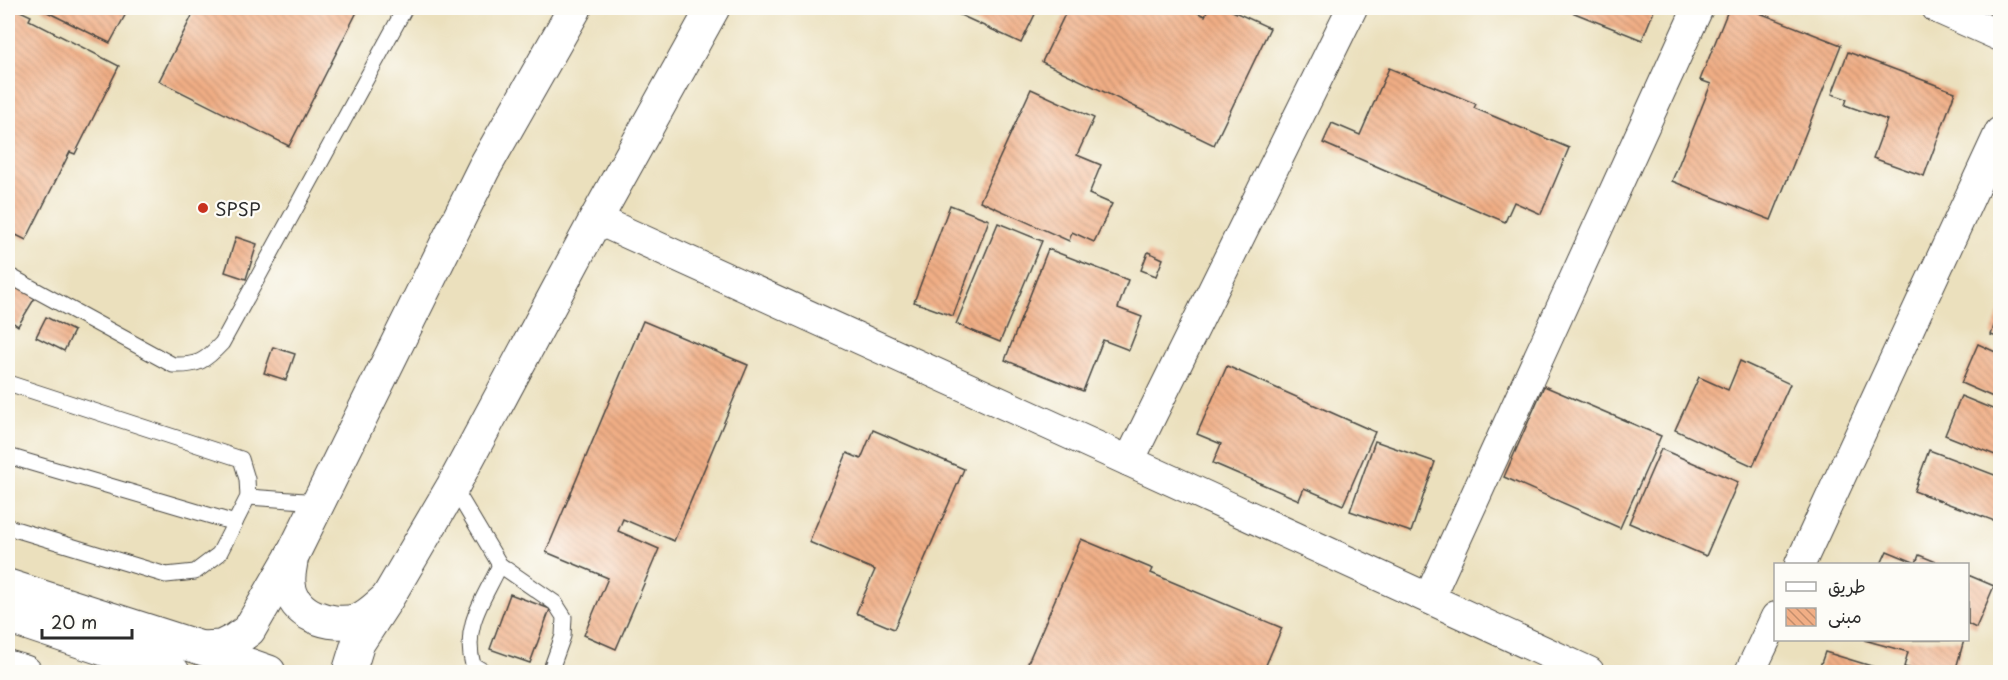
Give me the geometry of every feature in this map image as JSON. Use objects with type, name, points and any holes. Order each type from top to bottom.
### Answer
[{"type":"street","points":[[201,648],[221,647],[249,630],[319,502],[484,168],[575,8]]},
{"type":"street","points":[[349,672],[358,643],[388,597],[453,486],[712,8]]},
{"type":"street","points":[[1129,460],[1352,8]]},
{"type":"street","points":[[1430,598],[1698,8]]},
{"type":"street","points":[[1937,8],[2001,36]]},
{"type":"street","points":[[1800,563],[2001,132]]},
{"type":"street","points":[[596,219],[1129,460],[1589,672]]},
{"type":"street","points":[[292,554],[289,583],[293,597],[300,608],[313,616],[327,621],[358,620],[372,612],[388,597]]},
{"type":"street","points":[[8,586],[269,672]]},
{"type":"street","points":[[8,617],[172,672]]},
{"type":"street","points":[[1750,672],[1774,621]]},
{"type":"street","points":[[8,667],[25,672]]},
{"type":"lane","points":[[8,275],[173,365],[192,366],[210,356],[222,343],[405,8]]},
{"type":"lane","points":[[8,383],[241,459],[247,479],[248,497],[219,554],[195,572],[166,575],[8,527]]},
{"type":"lane","points":[[8,456],[235,523]]},
{"type":"lane","points":[[453,486],[500,565],[555,603],[564,618],[563,636],[550,672]]},
{"type":"lane","points":[[248,497],[319,502]]},
{"type":"lane","points":[[485,672],[473,665],[468,648],[470,628],[500,565]]},
{"type":"building","points":[[8,8],[14,8],[31,16],[29,20],[119,66],[75,154],[70,152],[26,240],[8,231]]},
{"type":"building","points":[[39,8],[129,8],[110,43]]},
{"type":"building","points":[[196,8],[359,8],[289,146],[159,81]]},
{"type":"building","points":[[945,8],[1038,8],[1021,43]]},
{"type":"building","points":[[1068,8],[1187,8],[1205,16],[1209,8],[1226,8],[1270,28],[1214,145],[1042,62]]},
{"type":"building","points":[[1562,8],[1655,8],[1642,40]]},
{"type":"building","points":[[1729,8],[1747,8],[1841,45],[1771,220],[1672,181],[1711,84],[1700,80]]},
{"type":"building","points":[[1848,52],[1955,92],[1924,176],[1873,158],[1887,120],[1845,105],[1847,99],[1832,94]]},
{"type":"building","points":[[1389,68],[1476,104],[1474,108],[1569,148],[1541,214],[1514,202],[1505,222],[1323,143],[1332,123],[1360,135]]},
{"type":"building","points":[[1031,89],[1094,118],[1077,155],[1101,165],[1089,194],[1112,204],[1094,242],[1072,232],[1069,241],[980,201]]},
{"type":"building","points":[[950,205],[989,220],[953,316],[914,302]]},
{"type":"building","points":[[998,223],[1042,241],[1000,342],[956,324]]},
{"type":"building","points":[[236,237],[257,244],[246,279],[225,272]]},
{"type":"building","points":[[1048,249],[1128,280],[1118,308],[1142,317],[1129,350],[1103,340],[1083,391],[1005,360]]},
{"type":"building","points":[[1148,252],[1163,259],[1156,276],[1141,270]]},
{"type":"building","points":[[8,274],[38,293],[18,326],[8,319]]},
{"type":"building","points":[[2000,308],[2000,338],[1991,335]]},
{"type":"building","points":[[46,317],[74,331],[64,351],[36,337]]},
{"type":"building","points":[[643,321],[748,365],[674,541],[623,519],[618,531],[659,549],[616,649],[584,635],[608,578],[546,552]]},
{"type":"building","points":[[1978,344],[2000,354],[2000,400],[1961,383]]},
{"type":"building","points":[[273,347],[295,354],[286,380],[264,373]]},
{"type":"building","points":[[1740,361],[1790,384],[1753,466],[1675,430],[1699,377],[1728,390]]},
{"type":"building","points":[[1227,366],[1375,432],[1343,505],[1304,488],[1299,500],[1213,463],[1221,444],[1197,434]]},
{"type":"building","points":[[1544,386],[1661,436],[1620,528],[1504,477]]},
{"type":"building","points":[[1961,396],[2000,412],[2000,457],[1945,435]]},
{"type":"building","points":[[873,430],[964,469],[894,629],[856,613],[875,570],[809,542],[847,453],[861,459]]},
{"type":"building","points":[[1375,441],[1435,462],[1411,532],[1350,511]]},
{"type":"building","points":[[1661,449],[1738,482],[1706,556],[1629,523]]},
{"type":"building","points":[[1929,450],[2000,477],[2000,523],[1914,491]]},
{"type":"building","points":[[1081,539],[1153,569],[1151,573],[1282,628],[1263,672],[1024,672]]},
{"type":"building","points":[[1887,551],[1916,563],[1881,563]]},
{"type":"building","points":[[1919,555],[1939,563],[1916,563]]},
{"type":"building","points":[[1969,575],[1994,586],[1976,628],[1969,624]]},
{"type":"building","points":[[510,594],[550,609],[530,663],[490,649]]},
{"type":"building","points":[[1868,641],[1964,641],[1955,672],[1924,672],[1904,667],[1908,652]]},
{"type":"building","points":[[1825,652],[1891,672],[1818,672]]},
{"type":"place","name":"SPSP","points":[[203,208]]}]
